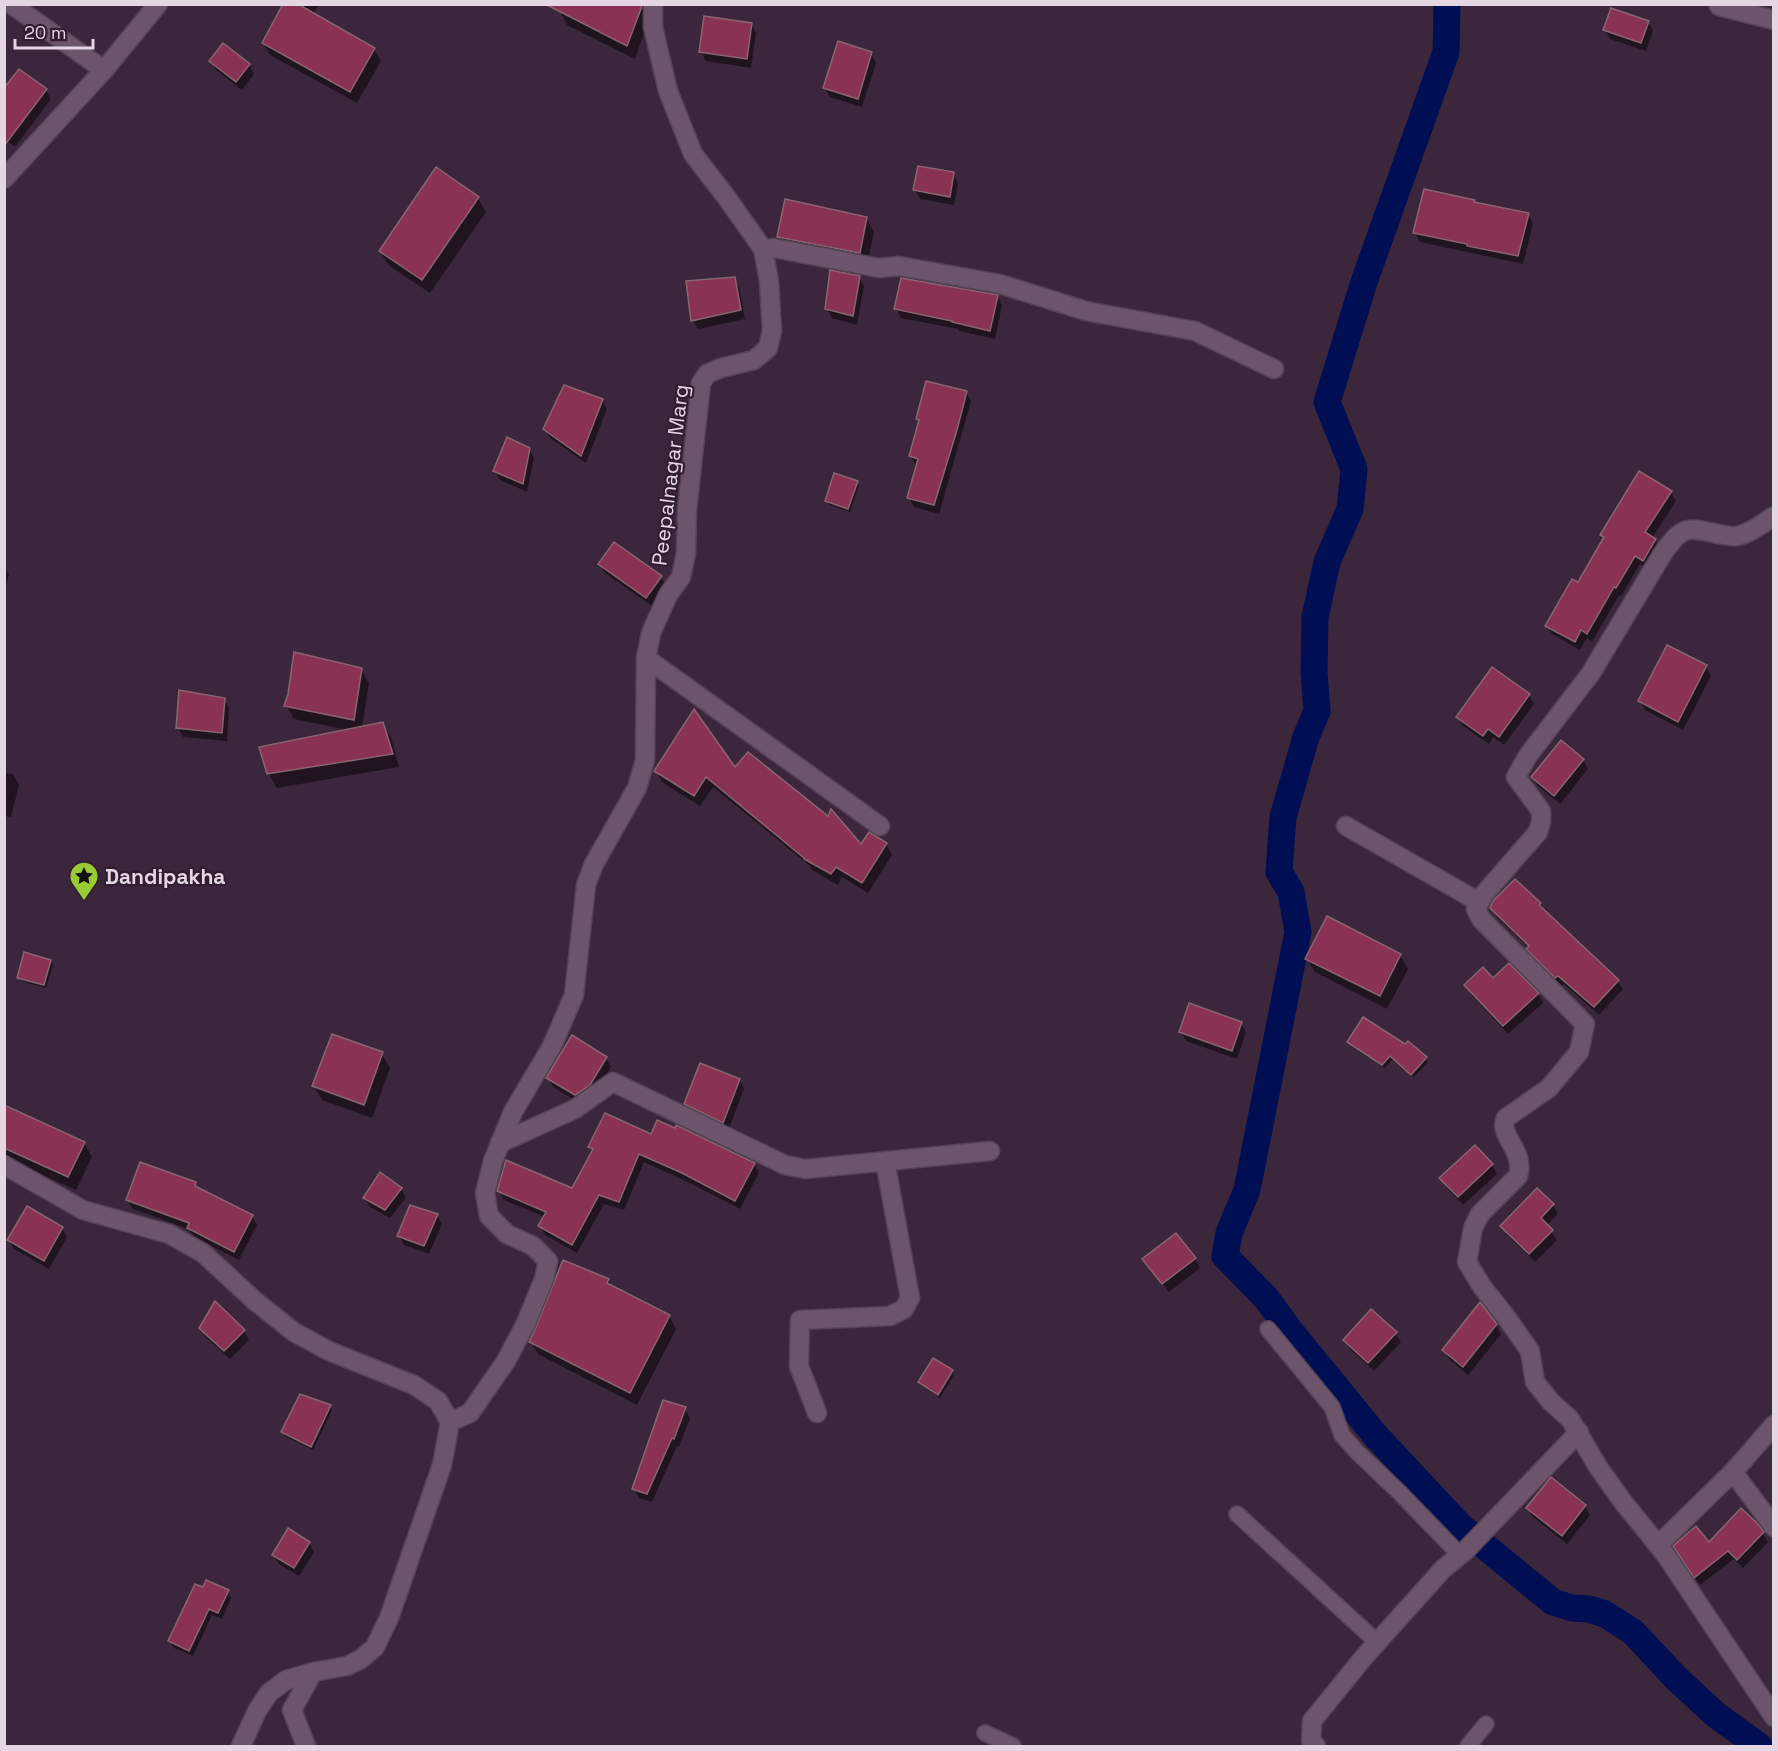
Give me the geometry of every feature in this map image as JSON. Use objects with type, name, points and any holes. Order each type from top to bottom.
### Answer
[{"type":"street","points":[[11,4],[104,70]]},
{"type":"street","points":[[4,179],[104,70],[158,4]]},
{"type":"street","name":"Peepalnagar Marg","points":[[450,1422],[470,1413],[506,1361],[544,1279],[548,1261],[533,1246],[507,1233],[489,1216],[485,1193],[493,1161],[513,1112],[552,1046],[574,995],[586,885],[594,864],[637,788],[645,760],[646,658],[651,633],[669,595],[681,577],[686,553],[687,510],[701,382],[707,375],[721,368],[754,360],[768,348],[772,331],[769,281],[763,249],[693,154],[668,91],[653,27],[653,4]]},
{"type":"street","points":[[1719,6],[1773,20]]},
{"type":"street","points":[[763,249],[774,248],[879,268],[899,266],[1000,284],[1086,311],[1195,331],[1274,369]]},
{"type":"street","points":[[1773,516],[1753,530],[1734,536],[1700,529],[1688,530],[1675,536],[1591,673],[1527,757],[1515,777],[1541,811],[1541,822],[1538,832],[1485,893],[1476,909],[1481,919],[1585,1024],[1579,1052],[1549,1088],[1506,1118],[1503,1123],[1520,1161],[1521,1169],[1518,1176],[1480,1214],[1473,1228],[1467,1262],[1483,1288],[1530,1351],[1535,1382],[1551,1402],[1570,1419],[1598,1467],[1665,1554],[1773,1717]]},
{"type":"street","points":[[646,658],[880,826]]},
{"type":"street","points":[[1346,826],[1479,902]]},
{"type":"street","points":[[500,1143],[575,1109],[613,1082],[785,1165],[805,1169],[990,1151]]},
{"type":"street","points":[[818,1413],[799,1366],[800,1320],[890,1316],[904,1309],[910,1298],[885,1161]]},
{"type":"street","points":[[4,1165],[83,1210],[169,1234],[202,1253],[294,1332],[329,1351],[414,1384],[438,1401],[450,1422],[442,1465],[389,1618],[375,1647],[361,1659],[347,1666],[286,1680],[269,1693],[257,1711],[241,1746]]},
{"type":"street","points":[[1658,1545],[1733,1472],[1773,1425]]},
{"type":"street","points":[[1316,1746],[1311,1741],[1312,1721],[1377,1642],[1443,1569],[1486,1529],[1579,1432]]},
{"type":"street","points":[[1733,1472],[1773,1527]]},
{"type":"street","points":[[306,1746],[292,1710],[313,1672]]},
{"type":"lane","points":[[1268,1329],[1332,1407],[1342,1435],[1462,1553]]},
{"type":"lane","points":[[1237,1514],[1377,1642]]},
{"type":"lane","points":[[1468,1746],[1486,1724]]},
{"type":"lane","points":[[985,1732],[1013,1746]]},
{"type":"building","points":[[283,4],[298,4],[375,48],[350,92],[262,43]]},
{"type":"building","points":[[545,4],[642,4],[642,6],[627,46]]},
{"type":"building","points":[[1611,8],[1649,21],[1641,43],[1603,30]]},
{"type":"building","points":[[704,16],[752,23],[747,59],[699,52]]},
{"type":"building","points":[[838,41],[872,52],[858,99],[823,88]]},
{"type":"building","points":[[223,43],[250,64],[236,82],[209,61]]},
{"type":"building","points":[[19,69],[47,89],[4,146],[4,88]]},
{"type":"building","points":[[918,166],[954,172],[950,197],[913,190]]},
{"type":"building","points":[[436,167],[479,197],[422,280],[379,251]]},
{"type":"building","points":[[1424,189],[1529,213],[1518,256],[1413,233]]},
{"type":"building","points":[[785,199],[867,217],[860,253],[777,237]]},
{"type":"building","points":[[830,270],[860,276],[853,316],[825,309]]},
{"type":"building","points":[[735,277],[741,310],[691,321],[686,281]]},
{"type":"building","points":[[901,278],[998,295],[990,331],[894,309]]},
{"type":"building","points":[[926,381],[967,391],[934,505],[907,498],[918,459],[909,456]]},
{"type":"building","points":[[564,385],[603,399],[581,456],[543,429]]},
{"type":"building","points":[[507,437],[530,448],[523,484],[493,471]]},
{"type":"building","points":[[1639,471],[1672,491],[1645,532],[1656,539],[1643,561],[1635,556],[1587,634],[1581,630],[1575,642],[1545,626],[1572,579],[1578,582],[1604,537],[1600,535]]},
{"type":"building","points":[[834,473],[858,481],[848,509],[825,501]]},
{"type":"building","points":[[614,542],[662,576],[646,598],[598,564]]},
{"type":"building","points":[[1667,645],[1707,665],[1678,722],[1638,701]]},
{"type":"building","points":[[294,652],[362,668],[354,720],[284,706]]},
{"type":"building","points":[[1492,667],[1530,694],[1499,737],[1488,729],[1483,736],[1456,717]]},
{"type":"building","points":[[179,690],[225,698],[222,733],[176,728]]},
{"type":"building","points":[[694,709],[735,767],[748,752],[828,816],[831,809],[861,844],[869,832],[887,843],[862,883],[836,867],[831,874],[804,859],[706,777],[694,796],[654,771]]},
{"type":"building","points":[[383,722],[393,754],[267,774],[259,747]]},
{"type":"building","points":[[1561,740],[1584,759],[1554,796],[1531,777]]},
{"type":"building","points":[[1515,879],[1541,903],[1539,905],[1619,980],[1594,1007],[1558,976],[1555,978],[1526,949],[1529,946],[1490,908],[1493,901]]},
{"type":"building","points":[[1327,916],[1401,954],[1380,996],[1305,959]]},
{"type":"building","points":[[24,952],[51,960],[44,985],[17,978]]},
{"type":"building","points":[[1509,963],[1539,993],[1503,1026],[1464,985],[1483,967],[1493,978]]},
{"type":"building","points":[[1189,1003],[1242,1022],[1232,1051],[1179,1032]]},
{"type":"building","points":[[1363,1017],[1405,1044],[1408,1041],[1427,1057],[1411,1075],[1390,1056],[1382,1065],[1347,1042]]},
{"type":"building","points":[[332,1034],[383,1052],[364,1105],[312,1086]]},
{"type":"building","points":[[572,1035],[607,1057],[590,1085],[575,1095],[546,1078]]},
{"type":"building","points":[[700,1063],[740,1079],[723,1123],[684,1104]]},
{"type":"building","points":[[4,1105],[85,1142],[68,1177],[4,1148]]},
{"type":"building","points":[[605,1113],[651,1134],[657,1120],[675,1128],[676,1125],[755,1163],[735,1201],[682,1173],[639,1154],[619,1202],[599,1195],[572,1245],[538,1226],[546,1212],[497,1191],[506,1160],[572,1188],[593,1149],[588,1147]]},
{"type":"building","points":[[1475,1145],[1493,1164],[1458,1197],[1439,1178]]},
{"type":"building","points":[[140,1162],[196,1182],[195,1186],[253,1215],[234,1252],[187,1228],[189,1223],[126,1200]]},
{"type":"building","points":[[380,1172],[402,1188],[385,1210],[363,1198]]},
{"type":"building","points":[[1537,1188],[1554,1204],[1541,1218],[1553,1230],[1529,1254],[1500,1226]]},
{"type":"building","points":[[410,1205],[438,1214],[424,1246],[397,1236]]},
{"type":"building","points":[[27,1206],[63,1227],[44,1261],[7,1240]]},
{"type":"building","points":[[1176,1233],[1196,1258],[1162,1284],[1142,1259]]},
{"type":"building","points":[[563,1260],[609,1279],[607,1283],[670,1315],[630,1393],[529,1342]]},
{"type":"building","points":[[215,1301],[245,1330],[224,1351],[199,1328]]},
{"type":"building","points":[[1480,1302],[1497,1324],[1463,1367],[1442,1350]]},
{"type":"building","points":[[1371,1309],[1397,1332],[1368,1363],[1343,1340]]},
{"type":"building","points":[[933,1358],[953,1370],[938,1395],[918,1382]]},
{"type":"building","points":[[300,1394],[331,1405],[311,1447],[281,1432]]},
{"type":"building","points":[[663,1400],[686,1407],[674,1439],[672,1438],[647,1494],[632,1489]]},
{"type":"building","points":[[1551,1477],[1586,1505],[1562,1536],[1526,1508]]},
{"type":"building","points":[[1741,1508],[1764,1532],[1737,1560],[1728,1551],[1694,1578],[1673,1546],[1696,1526],[1709,1542]]},
{"type":"building","points":[[288,1528],[310,1542],[294,1568],[272,1555]]},
{"type":"building","points":[[206,1580],[229,1590],[218,1613],[209,1609],[189,1651],[168,1641],[195,1584],[203,1587]]},
{"type":"waterway","points":[[1447,4],[1446,52],[1364,282],[1327,402],[1354,469],[1350,509],[1327,562],[1315,617],[1314,672],[1317,711],[1306,737],[1283,817],[1279,872],[1291,892],[1298,932],[1247,1190],[1229,1233],[1225,1256],[1266,1298],[1376,1436],[1461,1527],[1553,1602],[1605,1614],[1633,1632],[1676,1678],[1716,1715],[1759,1746]]},
{"type":"place","name":"Dandipakha","points":[[84,902]]}]
